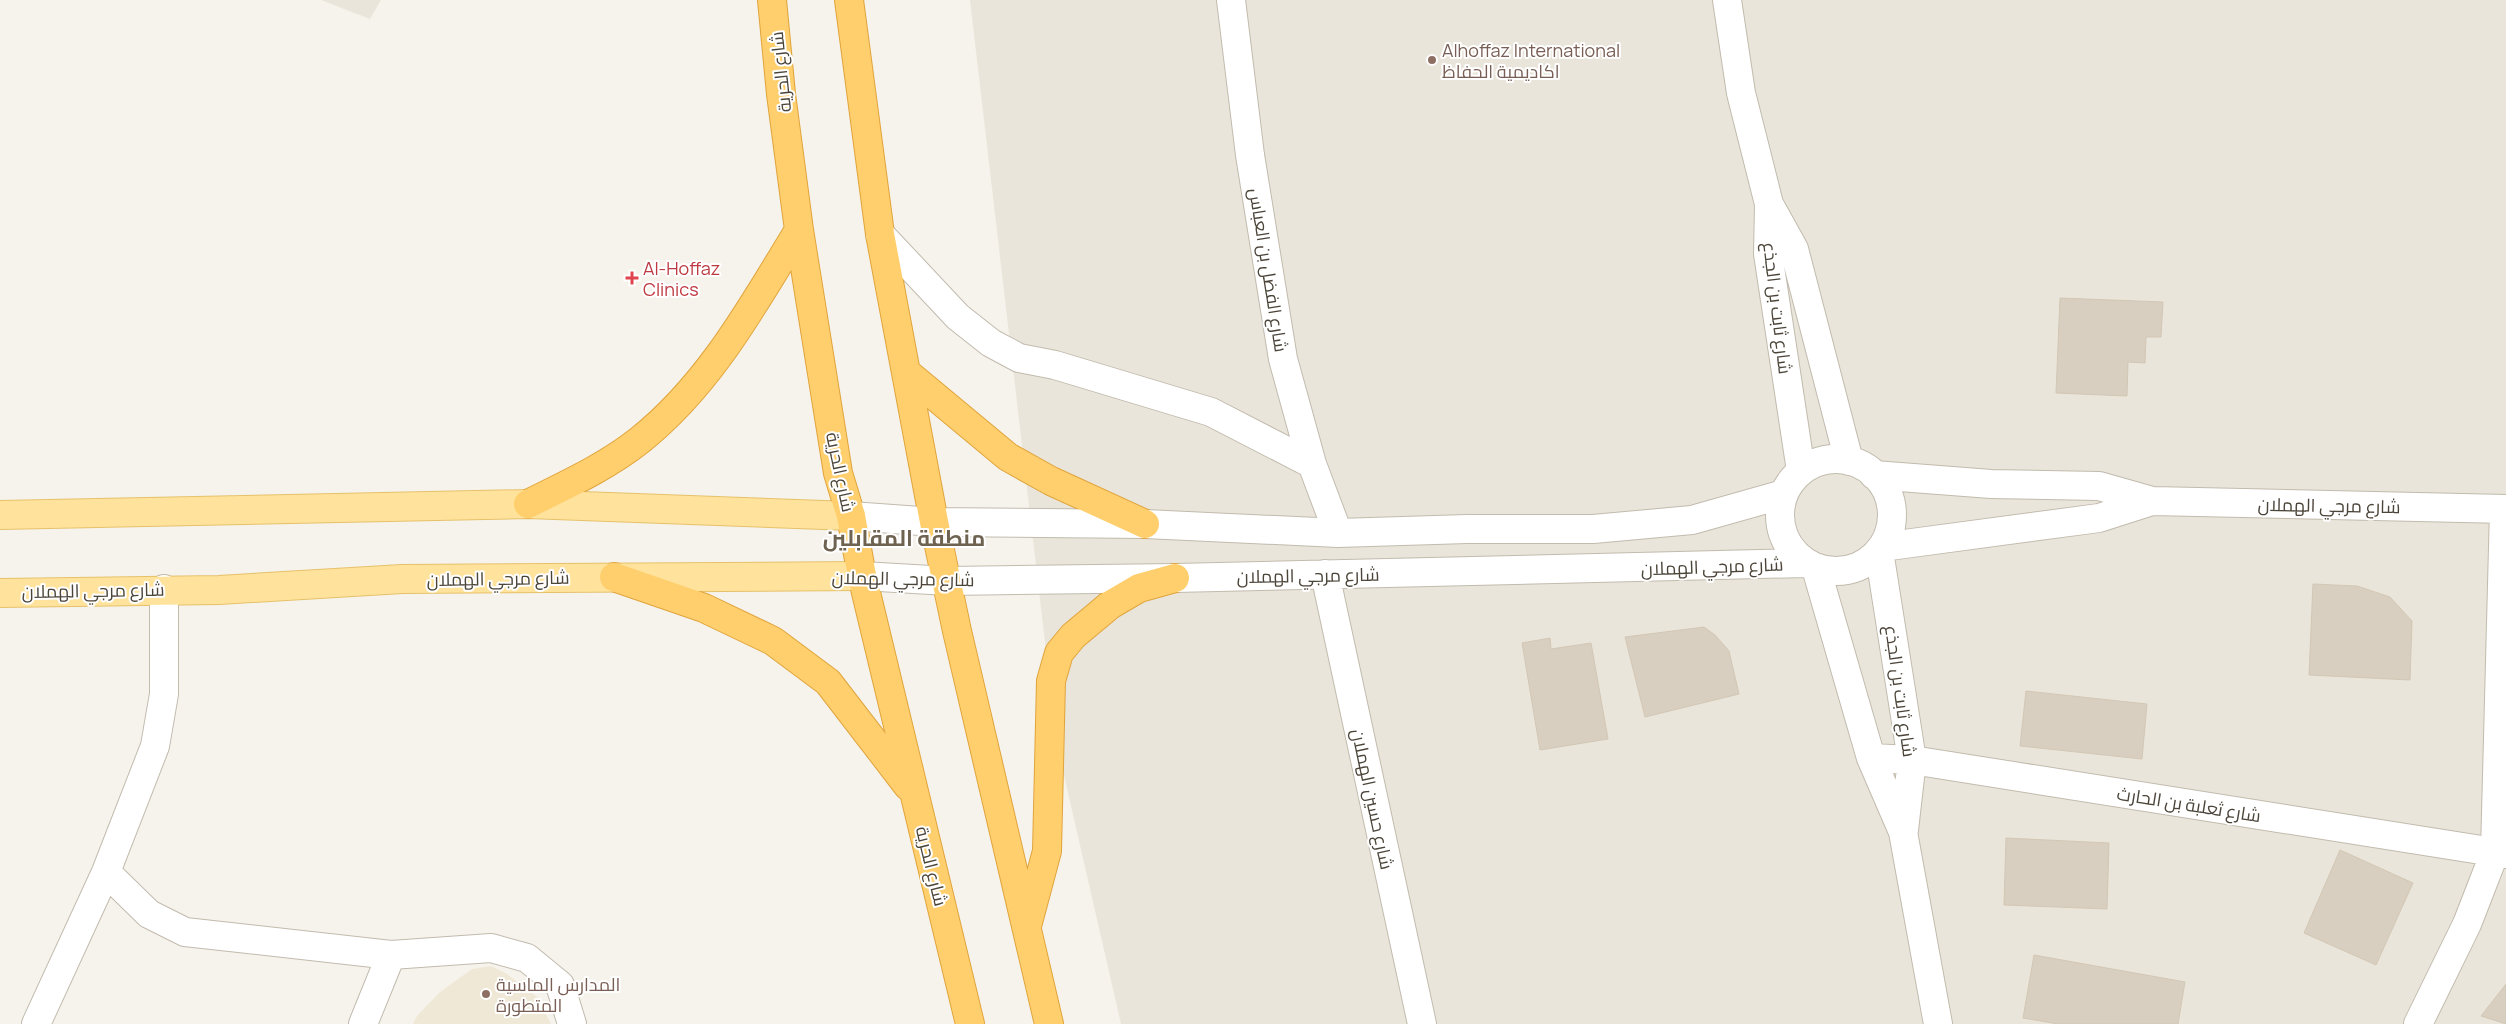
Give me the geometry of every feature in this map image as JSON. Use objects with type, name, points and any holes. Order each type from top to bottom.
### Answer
[{"type":"highway","name":"شارع الحرية","points":[[772,0],[781,94],[799,230],[838,473],[851,516],[862,576],[970,1024]]},
{"type":"highway","points":[[849,0],[880,234],[934,522],[948,581],[957,631],[1049,1024]]},
{"type":"highway","points":[[528,504],[596,469],[640,440],[687,396],[733,338],[799,230]]},
{"type":"highway","points":[[907,373],[1008,457],[1051,481],[1145,524]]},
{"type":"highway","points":[[614,577],[704,608],[773,641],[828,682],[914,792]]},
{"type":"highway","points":[[1026,927],[1048,851],[1051,682],[1060,653],[1073,636],[1110,605],[1139,588],[1175,578]]},
{"type":"main road","points":[[0,514],[528,504],[851,516]]},
{"type":"main road","name":"شارع مرجي الهملان","points":[[0,593],[164,589],[219,590],[402,579],[862,576]]},
{"type":"street","name":"شارع الفضل بن العباس","points":[[1231,0],[1250,155],[1283,360],[1312,464],[1338,533]]},
{"type":"street","name":"شارع ثابت بن الجذع","points":[[1727,0],[1741,93],[1769,204],[1794,249],[1850,461]]},
{"type":"street","name":"شارع ثابت بن الجذع","points":[[1769,204],[1768,254],[1801,471]]},
{"type":"street","points":[[880,234],[958,317],[991,344],[1019,358],[1055,365],[1211,412],[1312,464]]},
{"type":"street","points":[[1827,460],[1850,461],[1866,468],[1887,492],[1892,512],[1889,533],[1881,549],[1867,562],[1853,569],[1832,572],[1810,565],[1793,552],[1784,537],[1780,516],[1784,494],[1789,484],[1801,471],[1810,465],[1827,460]]},
{"type":"street","name":"شارع مرجي الهملان","points":[[1874,475],[1991,484],[2099,486],[2152,501],[2505,509]]},
{"type":"street","points":[[851,516],[934,522],[1145,524],[1338,533],[1602,528],[1692,520],[1784,494]]},
{"type":"street","name":"شارع مرجي الهملان","points":[[1881,549],[2099,518],[2152,501]]},
{"type":"street","points":[[2418,1024],[2500,853],[2505,509]]},
{"type":"street","name":"شارع ثابت بن الجذع","points":[[1881,549],[1912,760],[1903,832]]},
{"type":"street","name":"شارع ثابت بن الجذع","points":[[1810,565],[1871,758],[1903,832],[1938,1024]]},
{"type":"street","name":"شارع مرجي الهملان","points":[[862,576],[948,581],[1810,565]]},
{"type":"street","name":"شارع حسين الهملان","points":[[1325,574],[1422,1024]]},
{"type":"street","points":[[36,1024],[106,872],[155,746],[164,694],[164,589]]},
{"type":"street","name":"شارع ثعلبة بن الحارث","points":[[1871,758],[1912,760],[2500,853]]},
{"type":"street","points":[[106,872],[149,914],[184,932],[391,955],[490,948],[527,958],[560,985],[572,1024]]},
{"type":"street","points":[[363,1024],[391,955]]},
{"type":"shaded area","points":[[321,0],[381,0],[370,19]]},
{"type":"shaded area","points":[[970,0],[2506,0],[2506,1024],[1121,1024],[1057,745]]},
{"type":"shaded area","name":"المدارس الماسية المتطورة","points":[[491,966],[507,974],[537,997],[551,1024],[413,1024],[417,1016],[440,992],[472,969]]},
{"type":"building","points":[[2060,298],[2163,302],[2161,337],[2146,337],[2145,363],[2128,362],[2127,396],[2056,393]]},
{"type":"building","points":[[2313,584],[2357,586],[2390,597],[2412,621],[2410,680],[2309,675]]},
{"type":"building","points":[[1704,627],[1715,635],[1729,651],[1739,694],[1645,717],[1625,637]]},
{"type":"building","points":[[1550,638],[1551,649],[1591,643],[1608,739],[1540,750],[1522,643]]},
{"type":"building","points":[[2026,691],[2147,704],[2142,759],[2020,746]]},
{"type":"building","points":[[2006,838],[2109,843],[2107,909],[2004,905]]},
{"type":"building","points":[[2340,850],[2413,883],[2376,965],[2304,933]]},
{"type":"building","points":[[2034,955],[2185,982],[2178,1024],[2058,1024],[2023,1018]]},
{"type":"building","points":[[2506,984],[2506,1024],[2481,1016]]},
{"type":"place","name":"Alhoffaz International اكاديمية الحفاظ","points":[[1432,60]]},
{"type":"place","name":"Al-Hoffaz Clinics","points":[[632,278]]},
{"type":"place","name":"المدارس الماسية المتطورة","points":[[486,994]]},
{"type":"district","name":"منطقة المقابلين","points":[[904,538]]}]
